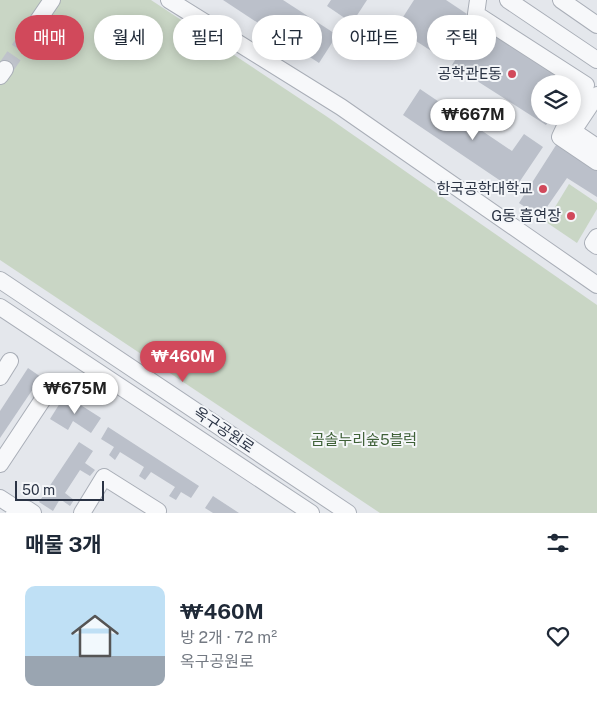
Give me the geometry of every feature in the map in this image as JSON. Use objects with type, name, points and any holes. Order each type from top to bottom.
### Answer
[{"type":"street","points":[[42,15],[52,0]]},
{"type":"street","points":[[169,0],[341,107],[597,285]]},
{"type":"street","points":[[508,0],[597,62],[593,91],[573,131],[597,147]]},
{"type":"street","points":[[561,0],[597,25]]},
{"type":"street","points":[[477,7],[593,91]]},
{"type":"street","points":[[581,102],[593,91]]},
{"type":"street","points":[[566,125],[560,138],[597,162]]},
{"type":"street","points":[[597,237],[593,243],[597,246]]},
{"type":"street","name":"옥구공원로","points":[[0,280],[348,513]]},
{"type":"street","name":"옥구공원로","points":[[0,307],[311,513]]},
{"type":"street","points":[[0,377],[10,361]]},
{"type":"street","points":[[0,464],[51,387]]},
{"type":"street","points":[[82,513],[104,477],[158,511],[157,513]]},
{"type":"street","points":[[0,498],[15,511],[27,509],[34,513]]},
{"type":"green space","name":"곰솔누리숲5블럭","points":[[0,0],[151,0],[174,15],[173,60],[242,60],[326,116],[597,305],[597,513],[380,513],[0,260]]},
{"type":"green space","name":"G동 흡연장","points":[[569,184],[597,203],[597,209],[577,243],[546,222]]},
{"type":"building","points":[[223,0],[283,0],[306,15],[252,15],[252,19]]},
{"type":"building","points":[[331,0],[367,0],[357,15],[340,15],[327,6]]},
{"type":"building","points":[[414,0],[446,0],[467,14],[427,15],[427,48],[417,42],[417,15],[404,15]]},
{"type":"building","points":[[322,25],[332,32],[332,43],[322,58]]},
{"type":"building","name":"공학관E동","points":[[496,34],[560,75],[531,75],[531,115],[452,65],[455,60],[496,60]]},
{"type":"building","points":[[420,89],[512,151],[524,134],[543,147],[514,190],[403,115]]},
{"type":"building","points":[[558,142],[597,167],[597,197],[567,178],[540,217],[519,203]]},
{"type":"building","points":[[28,368],[41,377],[0,438],[0,411]]},
{"type":"building","points":[[65,395],[101,418],[91,433],[73,421],[68,430],[50,419]]},
{"type":"building","points":[[108,427],[199,486],[191,498],[181,492],[176,500],[169,496],[175,487],[151,472],[145,480],[139,476],[144,467],[120,452],[115,460],[109,455],[114,447],[101,439]]},
{"type":"building","points":[[79,442],[93,451],[85,463],[95,470],[90,476],[80,470],[65,493],[74,500],[70,506],[60,499],[53,511],[39,502]]},
{"type":"building","points":[[213,496],[239,513],[213,513],[205,508]]},
{"type":"tunnel","points":[[5,69],[15,54]]},
{"type":"place","name":"공학관E동","points":[[512,74]]},
{"type":"place","name":"한국공학대학교","points":[[543,189]]},
{"type":"place","name":"G동 흡연장","points":[[571,216]]}]
